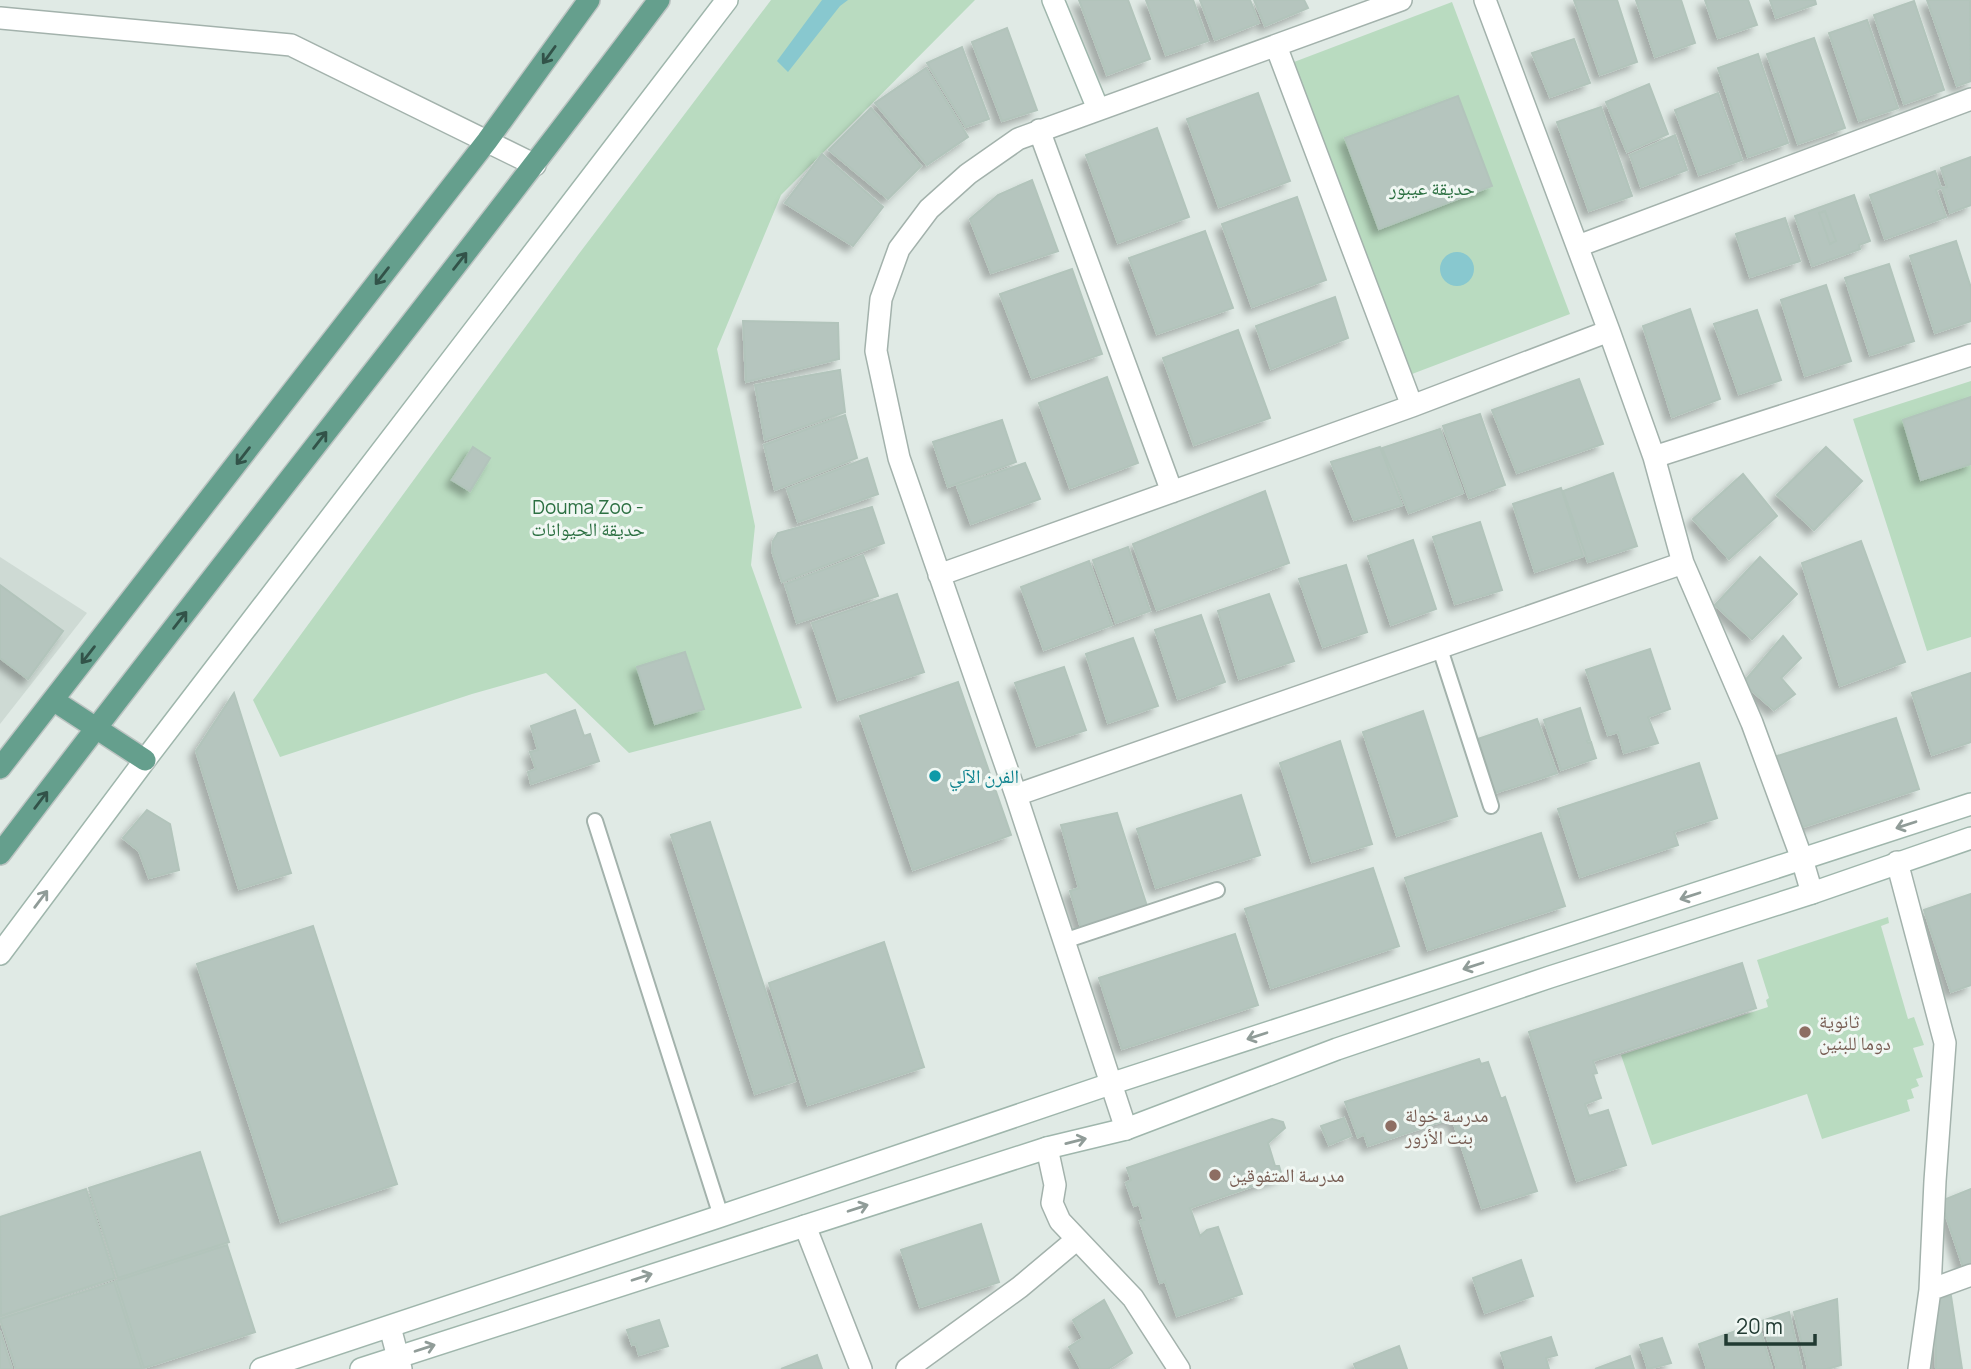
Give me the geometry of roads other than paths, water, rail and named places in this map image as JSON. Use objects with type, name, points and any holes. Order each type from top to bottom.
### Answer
[{"type":"main road","points":[[0,768],[487,141],[589,0]]},
{"type":"main road","points":[[0,854],[95,728],[535,165],[659,0]]},
{"type":"main road","points":[[53,700],[145,760]]},
{"type":"street","points":[[0,954],[145,760],[727,0]]},
{"type":"street","points":[[1053,0],[1098,109]]},
{"type":"street","points":[[1126,1129],[1016,795],[899,458],[876,351],[881,299],[899,249],[929,209],[968,173],[1018,139],[1401,0]]},
{"type":"street","points":[[1485,0],[1654,457],[1683,564],[1752,723],[1812,893]]},
{"type":"street","points":[[0,18],[292,45],[535,165]]},
{"type":"street","points":[[1276,46],[1412,406]]},
{"type":"street","points":[[1578,246],[1971,99]]},
{"type":"street","points":[[1039,130],[1172,492]]},
{"type":"street","points":[[939,575],[1412,406],[1609,331]]},
{"type":"street","points":[[1654,457],[1971,355]]},
{"type":"street","points":[[1016,795],[1683,564]]},
{"type":"street","points":[[261,1369],[1110,1084],[1971,804]]},
{"type":"street","points":[[360,1369],[399,1363],[805,1226],[1047,1148],[1126,1129],[1337,1049],[1971,838]]},
{"type":"street","points":[[1897,862],[1945,1043],[1930,1290],[1919,1369]]},
{"type":"street","points":[[1047,1148],[1055,1185],[1052,1203],[1060,1221],[1133,1297],[1179,1369]]},
{"type":"street","points":[[805,1226],[861,1369]]},
{"type":"street","points":[[907,1369],[1020,1287],[1076,1240]]},
{"type":"street","points":[[1930,1290],[1971,1275]]},
{"type":"street","points":[[390,1327],[399,1363]]},
{"type":"lane","points":[[1440,649],[1491,806]]},
{"type":"lane","points":[[595,821],[721,1216]]},
{"type":"lane","points":[[1064,941],[1217,890]]},
{"type":"water","points":[[822,0],[848,0],[840,6],[788,72],[777,61]]},
{"type":"water","points":[[1457,252],[1469,257],[1474,269],[1469,281],[1457,286],[1445,281],[1440,269],[1445,257]]},
{"type":"place","name":"الفرن الآلي","points":[[935,776]]},
{"type":"place","name":"ثانوية دوما للبنين","points":[[1805,1032]]},
{"type":"place","name":"مدرسة خولة بنت الأزور","points":[[1391,1126]]},
{"type":"place","name":"مدرسة المتفوقين","points":[[1215,1175]]},
{"type":"park label","name":"حديقة عيبور","points":[[1432,188]]},
{"type":"park label","name":"Douma Zoo - حديقة الحيوانات","points":[[588,518]]}]
